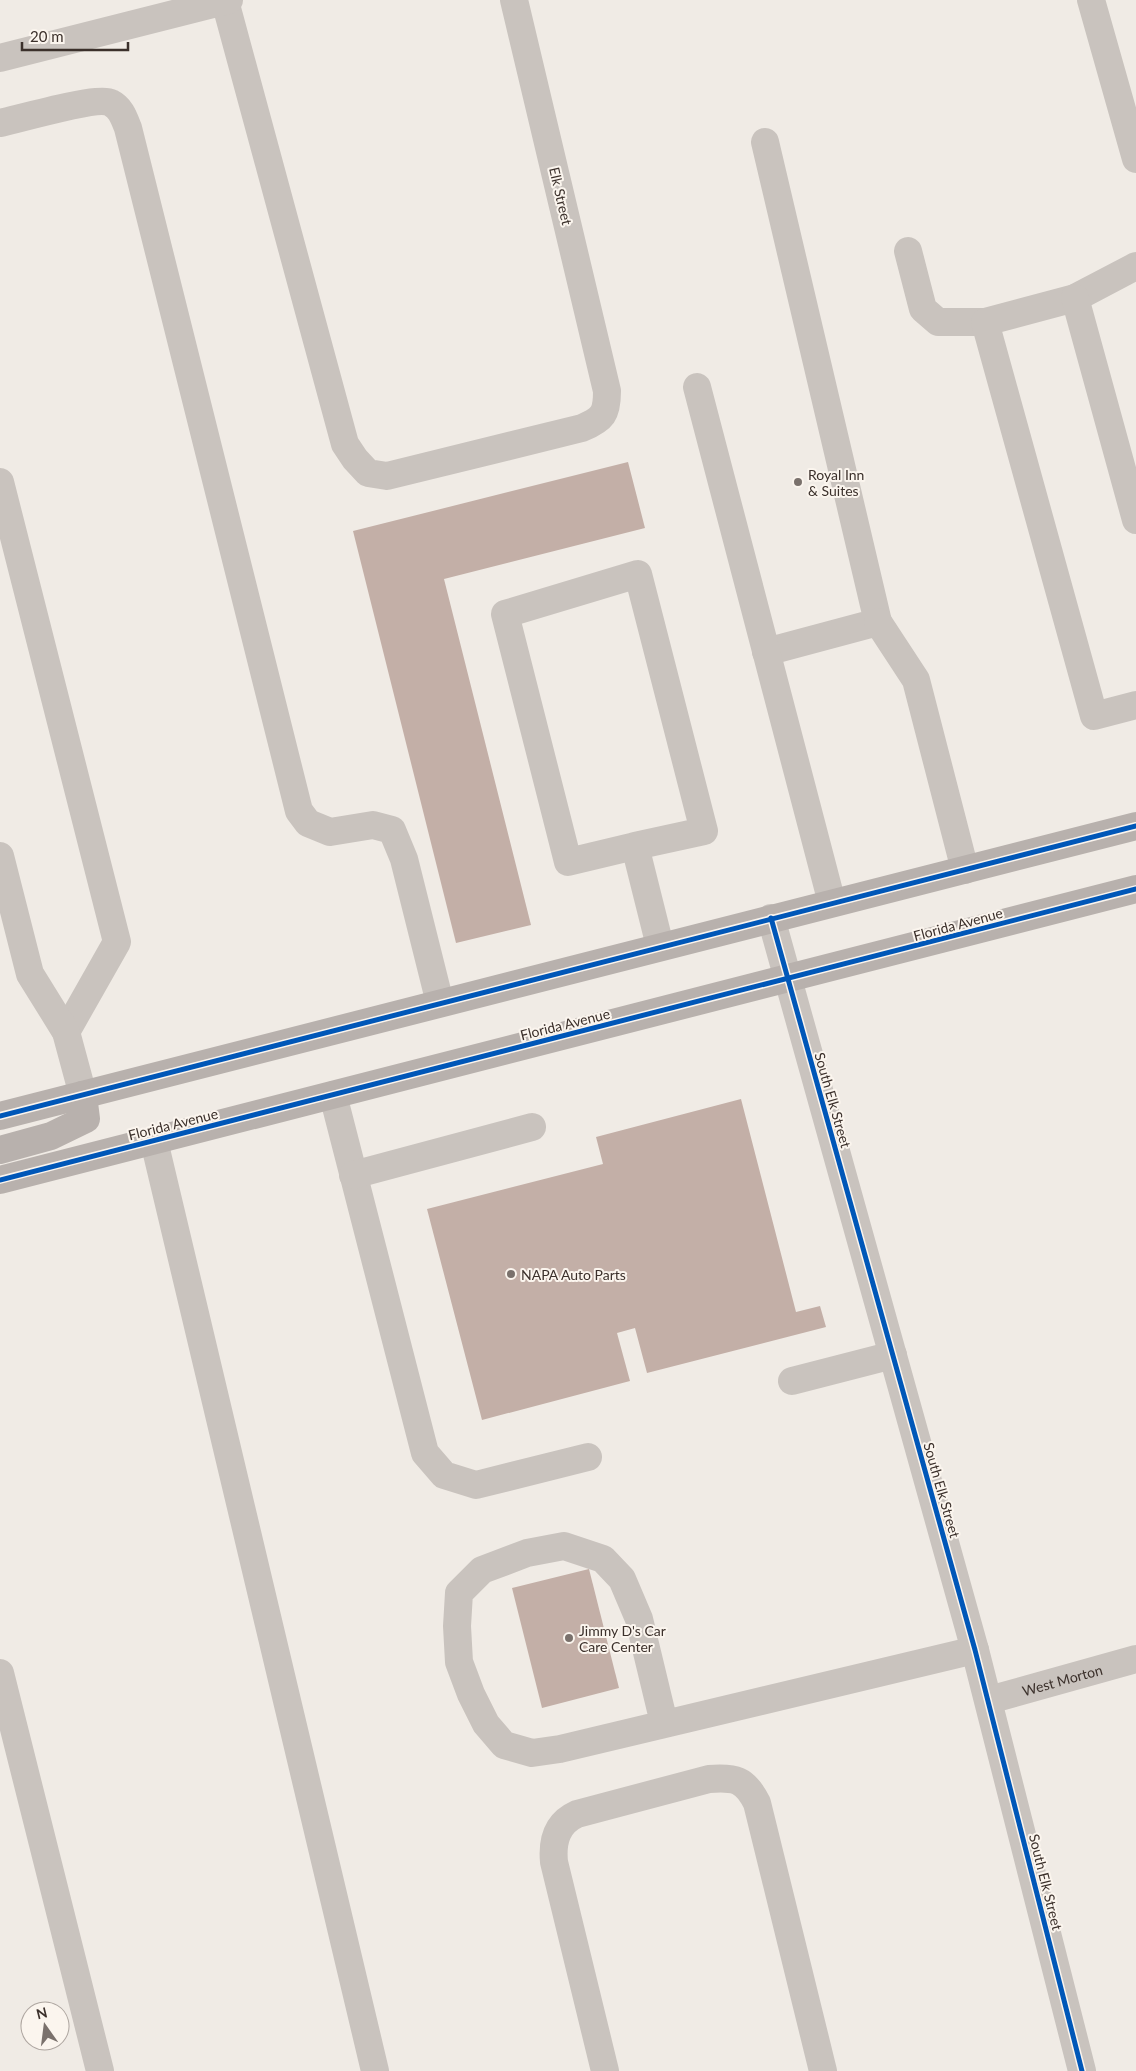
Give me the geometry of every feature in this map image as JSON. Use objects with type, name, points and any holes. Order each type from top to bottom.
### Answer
[{"type":"main road","points":[[0,1116],[1136,826]]},
{"type":"main road","name":"Florida Avenue","points":[[0,1180],[1136,889]]},
{"type":"main road","points":[[0,1150],[51,1136],[86,1119],[82,1095]]},
{"type":"street","name":"Elk Street","points":[[227,1],[345,444],[368,473],[387,476],[582,428],[599,420],[607,408],[607,391],[514,0]]},
{"type":"street","points":[[1091,0],[1136,159]]},
{"type":"street","points":[[0,58],[227,1]]},
{"type":"street","points":[[0,123],[92,101],[109,101],[120,111],[131,137],[299,811],[308,823],[330,832],[373,825],[392,830],[404,859],[440,1003]]},
{"type":"street","points":[[765,142],[878,622],[916,680],[965,870]]},
{"type":"street","points":[[908,251],[923,309],[938,322],[985,322],[1075,298],[1136,266]]},
{"type":"street","points":[[1075,298],[1136,520]]},
{"type":"street","points":[[985,322],[1094,716],[1136,705]]},
{"type":"street","points":[[697,387],[832,903]]},
{"type":"street","points":[[0,482],[117,942],[66,1032]]},
{"type":"street","points":[[638,574],[704,830],[635,846],[568,862],[505,614],[638,574]]},
{"type":"street","points":[[766,652],[878,622]]},
{"type":"street","points":[[635,846],[660,946]]},
{"type":"street","points":[[0,856],[30,974],[66,1032],[82,1095]]},
{"type":"street","name":"South Elk Street","points":[[771,918],[975,1650],[1082,2071]]},
{"type":"street","points":[[333,1095],[425,1453],[444,1475],[476,1485],[588,1457]]},
{"type":"street","points":[[354,1175],[532,1127]]},
{"type":"street","points":[[154,1141],[375,2071]]},
{"type":"street","points":[[792,1381],[893,1355]]},
{"type":"street","points":[[664,1723],[639,1619],[622,1579],[603,1559],[564,1546],[527,1553],[482,1570],[459,1593],[459,1662],[471,1694],[486,1724],[504,1745],[532,1752],[560,1749],[975,1650]]},
{"type":"street","name":"West Morton","points":[[988,1700],[1136,1659]]},
{"type":"street","points":[[0,1673],[100,2071]]},
{"type":"street","points":[[605,2071],[554,1862],[554,1842],[557,1832],[568,1818],[577,1814],[722,1778],[740,1781],[747,1786],[757,1803],[823,2071]]},
{"type":"building","points":[[628,462],[645,528],[444,579],[531,925],[456,943],[353,531]]},
{"type":"building","points":[[741,1099],[796,1312],[820,1306],[826,1327],[647,1373],[635,1328],[617,1333],[630,1381],[482,1420],[427,1209],[603,1164],[596,1137]]},
{"type":"building","points":[[589,1569],[619,1688],[542,1708],[512,1588]]},
{"type":"cycle path","points":[[0,1116],[1136,826]]},
{"type":"cycle path","points":[[0,1180],[1136,889]]},
{"type":"cycle path","points":[[771,918],[975,1650],[1082,2071]]},
{"type":"place","name":"Royal Inn & Suites","points":[[798,482]]},
{"type":"place","name":"NAPA Auto Parts","points":[[511,1274]]},
{"type":"place","name":"Jimmy D's Car Care Center","points":[[569,1638]]}]
